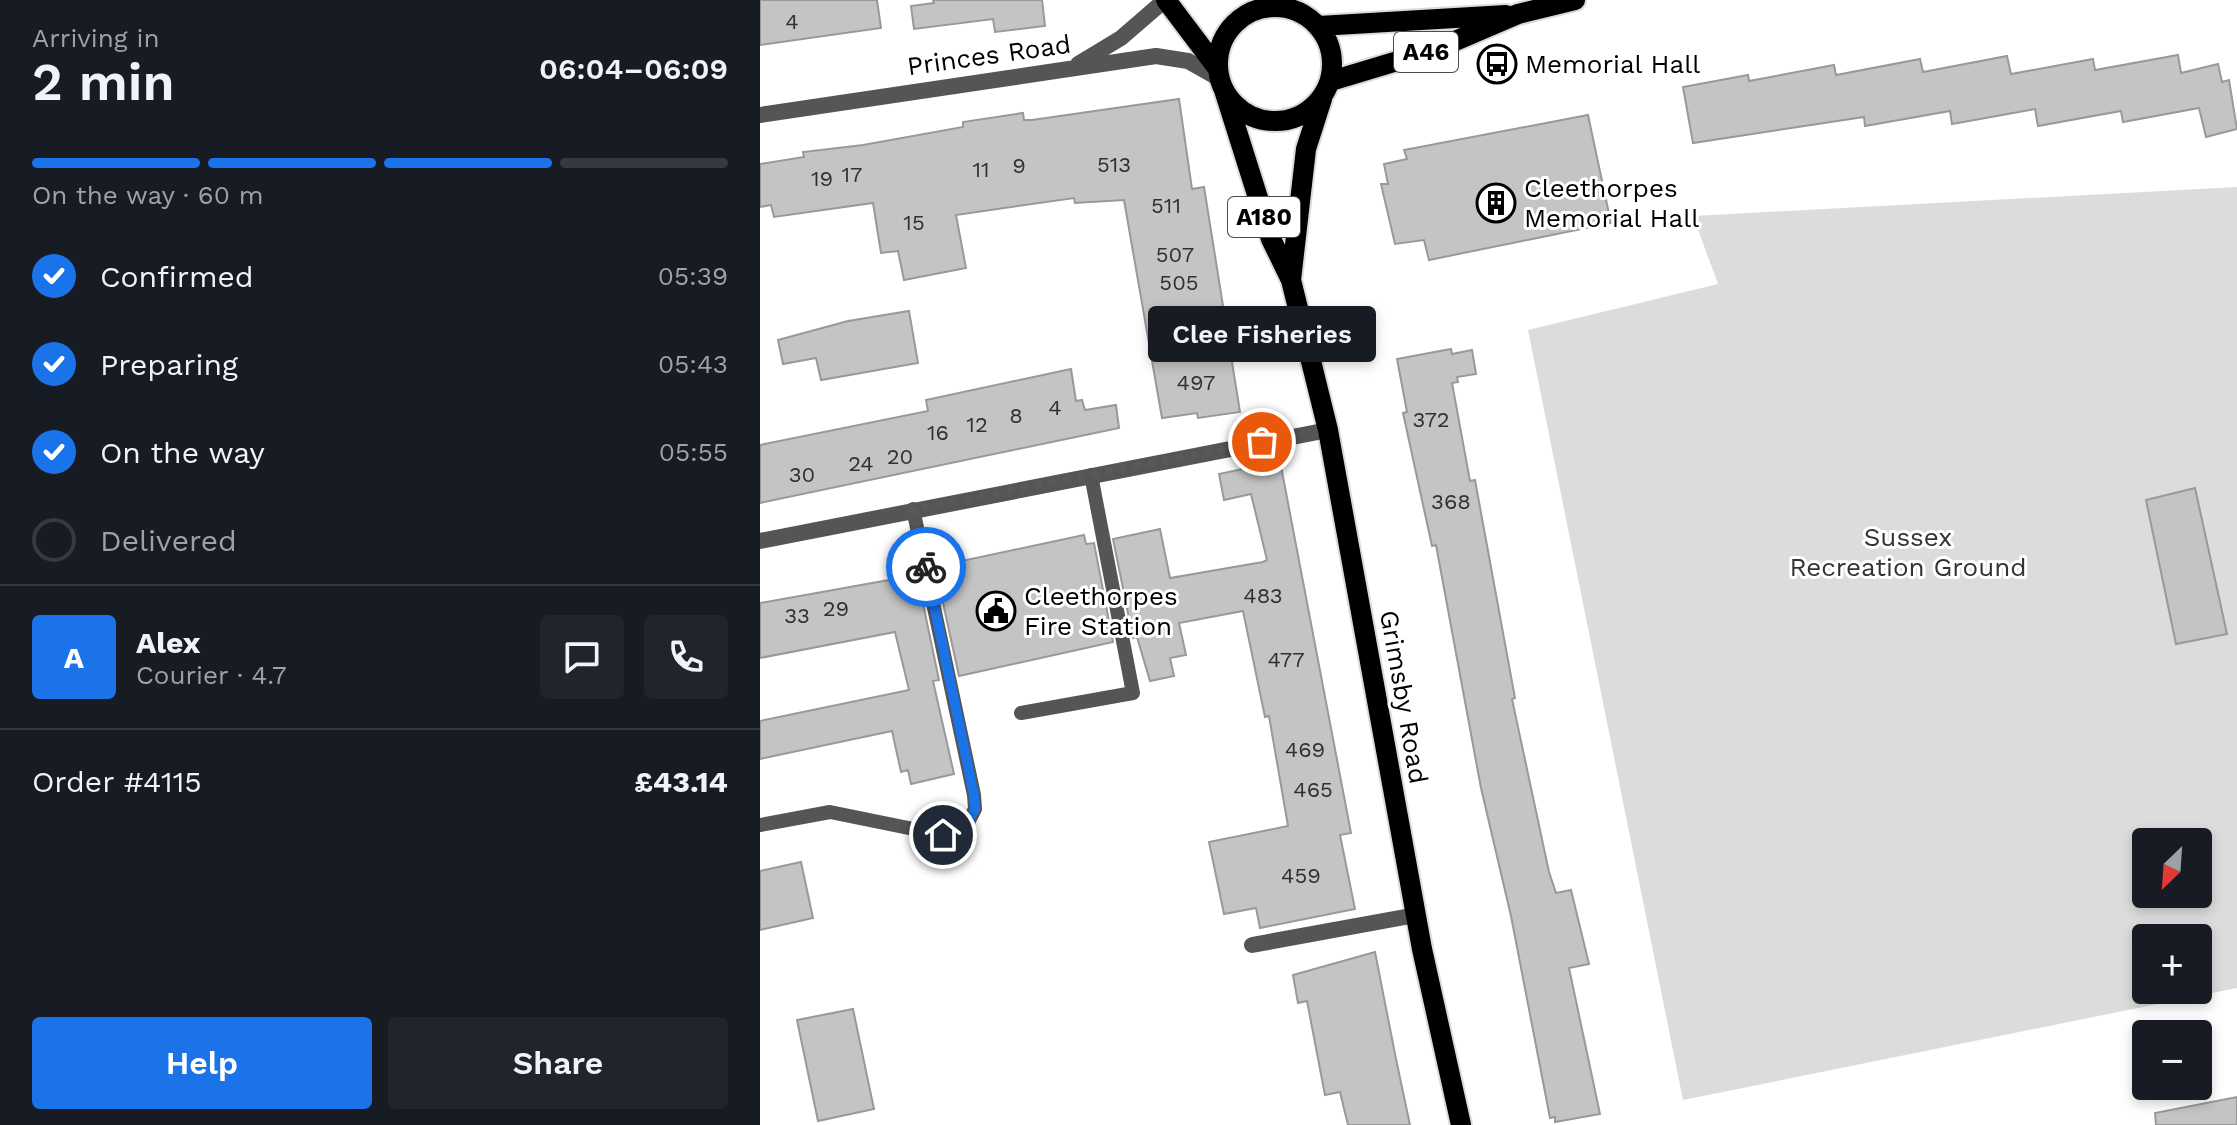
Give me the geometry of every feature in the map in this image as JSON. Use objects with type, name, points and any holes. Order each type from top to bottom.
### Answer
[{"type":"main road","points":[[1165,0],[1221,79]]},
{"type":"main road","name":"A46","points":[[1221,79],[1236,106],[1252,117],[1271,122],[1291,119],[1309,111],[1326,89],[1434,50],[1518,14],[1575,0]]},
{"type":"main road","points":[[1221,79],[1219,52],[1236,22],[1251,12],[1278,4],[1309,17],[1319,26],[1331,53],[1326,89]]},
{"type":"main road","name":"A46","points":[[1319,26],[1425,17],[1518,14]]},
{"type":"main road","name":"Grimsby Road","points":[[1221,79],[1271,239],[1291,280],[1328,430],[1416,915],[1461,1125]]},
{"type":"main road","name":"Grimsby Road","points":[[1291,280],[1306,149],[1326,89]]},
{"type":"street","points":[[1074,67],[1121,38],[1165,0]]},
{"type":"street","name":"Princes Road","points":[[760,115],[1156,56],[1188,61],[1221,79]]},
{"type":"street","points":[[760,541],[1328,430]]},
{"type":"street","points":[[1252,945],[1416,915]]},
{"type":"lane","points":[[1021,713],[1133,693],[1091,475]]},
{"type":"lane","points":[[760,825],[830,812],[952,834],[964,830],[970,820],[975,809],[974,795],[913,509]]},
{"type":"green space","name":"Sussex Recreation Ground","points":[[2237,187],[2237,988],[2212,993],[2212,924],[2132,924],[2132,1004],[2158,1004],[1683,1100],[1528,330],[1718,284],[1693,216]]},
{"type":"building","points":[[760,0],[877,0],[881,28],[760,45]]},
{"type":"building","points":[[933,0],[1042,0],[1045,26],[995,32],[993,19],[914,29],[911,6],[934,3]]},
{"type":"building","points":[[2178,55],[2181,73],[2218,64],[2222,82],[2229,80],[2237,129],[2206,137],[2199,108],[2123,122],[2121,111],[2038,126],[2035,109],[1952,124],[1950,111],[1865,126],[1864,117],[1693,143],[1683,87],[1748,75],[1749,81],[1834,65],[1836,75],[1920,59],[1923,72],[2007,56],[2011,74],[2093,59],[2095,70]]},
{"type":"building","points":[[1179,99],[1192,189],[1204,187],[1240,412],[1198,418],[1197,413],[1162,418],[1124,200],[1075,203],[1074,198],[956,215],[966,268],[904,280],[898,251],[881,253],[873,203],[774,217],[771,205],[760,207],[760,164],[804,157],[803,152],[863,145],[963,127],[963,122],[1023,113],[1024,120],[1032,120]]},
{"type":"building","name":"Cleethorpes Memorial Hall","points":[[1588,115],[1611,223],[1429,260],[1424,240],[1395,244],[1381,184],[1388,184],[1384,164],[1407,159],[1404,150]]},
{"type":"building","points":[[909,311],[918,363],[821,380],[816,358],[783,364],[778,340],[848,321]]},
{"type":"building","points":[[1451,349],[1452,354],[1472,350],[1476,374],[1457,377],[1458,382],[1452,383],[1470,481],[1475,480],[1515,698],[1512,699],[1549,872],[1556,893],[1571,890],[1589,964],[1569,968],[1600,1114],[1555,1122],[1555,1117],[1550,1118],[1511,916],[1481,788],[1436,545],[1432,546],[1403,413],[1407,412],[1397,359]]},
{"type":"building","points":[[1071,369],[1076,401],[1082,400],[1085,410],[1116,405],[1119,428],[760,503],[760,445],[928,411],[926,400]]},
{"type":"building","points":[[1280,461],[1351,833],[1340,835],[1355,909],[1260,928],[1256,908],[1224,914],[1209,842],[1288,826],[1269,716],[1265,717],[1243,611],[1179,623],[1186,655],[1170,658],[1174,676],[1150,681],[1137,637],[1133,638],[1113,539],[1160,529],[1170,578],[1263,562],[1267,560],[1251,494],[1224,500],[1219,474]]},
{"type":"building","points":[[2195,488],[2227,634],[2176,644],[2146,500]]},
{"type":"building","points":[[1084,535],[1086,544],[1094,543],[1113,642],[959,676],[936,571],[944,569],[943,565]]},
{"type":"building","points":[[917,575],[939,680],[933,681],[954,774],[911,784],[908,770],[901,772],[892,731],[760,759],[760,721],[909,690],[895,632],[760,658],[760,603]]},
{"type":"building","points":[[801,862],[813,918],[760,930],[760,871]]},
{"type":"building","points":[[1375,952],[1410,1125],[1348,1125],[1340,1092],[1325,1095],[1307,1001],[1298,1003],[1293,975]]},
{"type":"building","points":[[853,1009],[874,1109],[818,1121],[797,1020]]},
{"type":"building","points":[[2237,1097],[2237,1125],[2156,1125],[2155,1113]]},
{"type":"way so far","points":[[926,567],[913,509],[1262,442]]},
{"type":"place","name":"Memorial Hall","points":[[1497,64]]},
{"type":"place","name":"Cleethorpes Memorial Hall","points":[[1496,203]]},
{"type":"place","name":"Clee Fisheries","points":[[1262,442]]},
{"type":"place","name":"Cleethorpes Fire Station","points":[[996,611]]},
{"type":"route","points":[[926,567],[975,809],[964,830],[943,835]]}]
